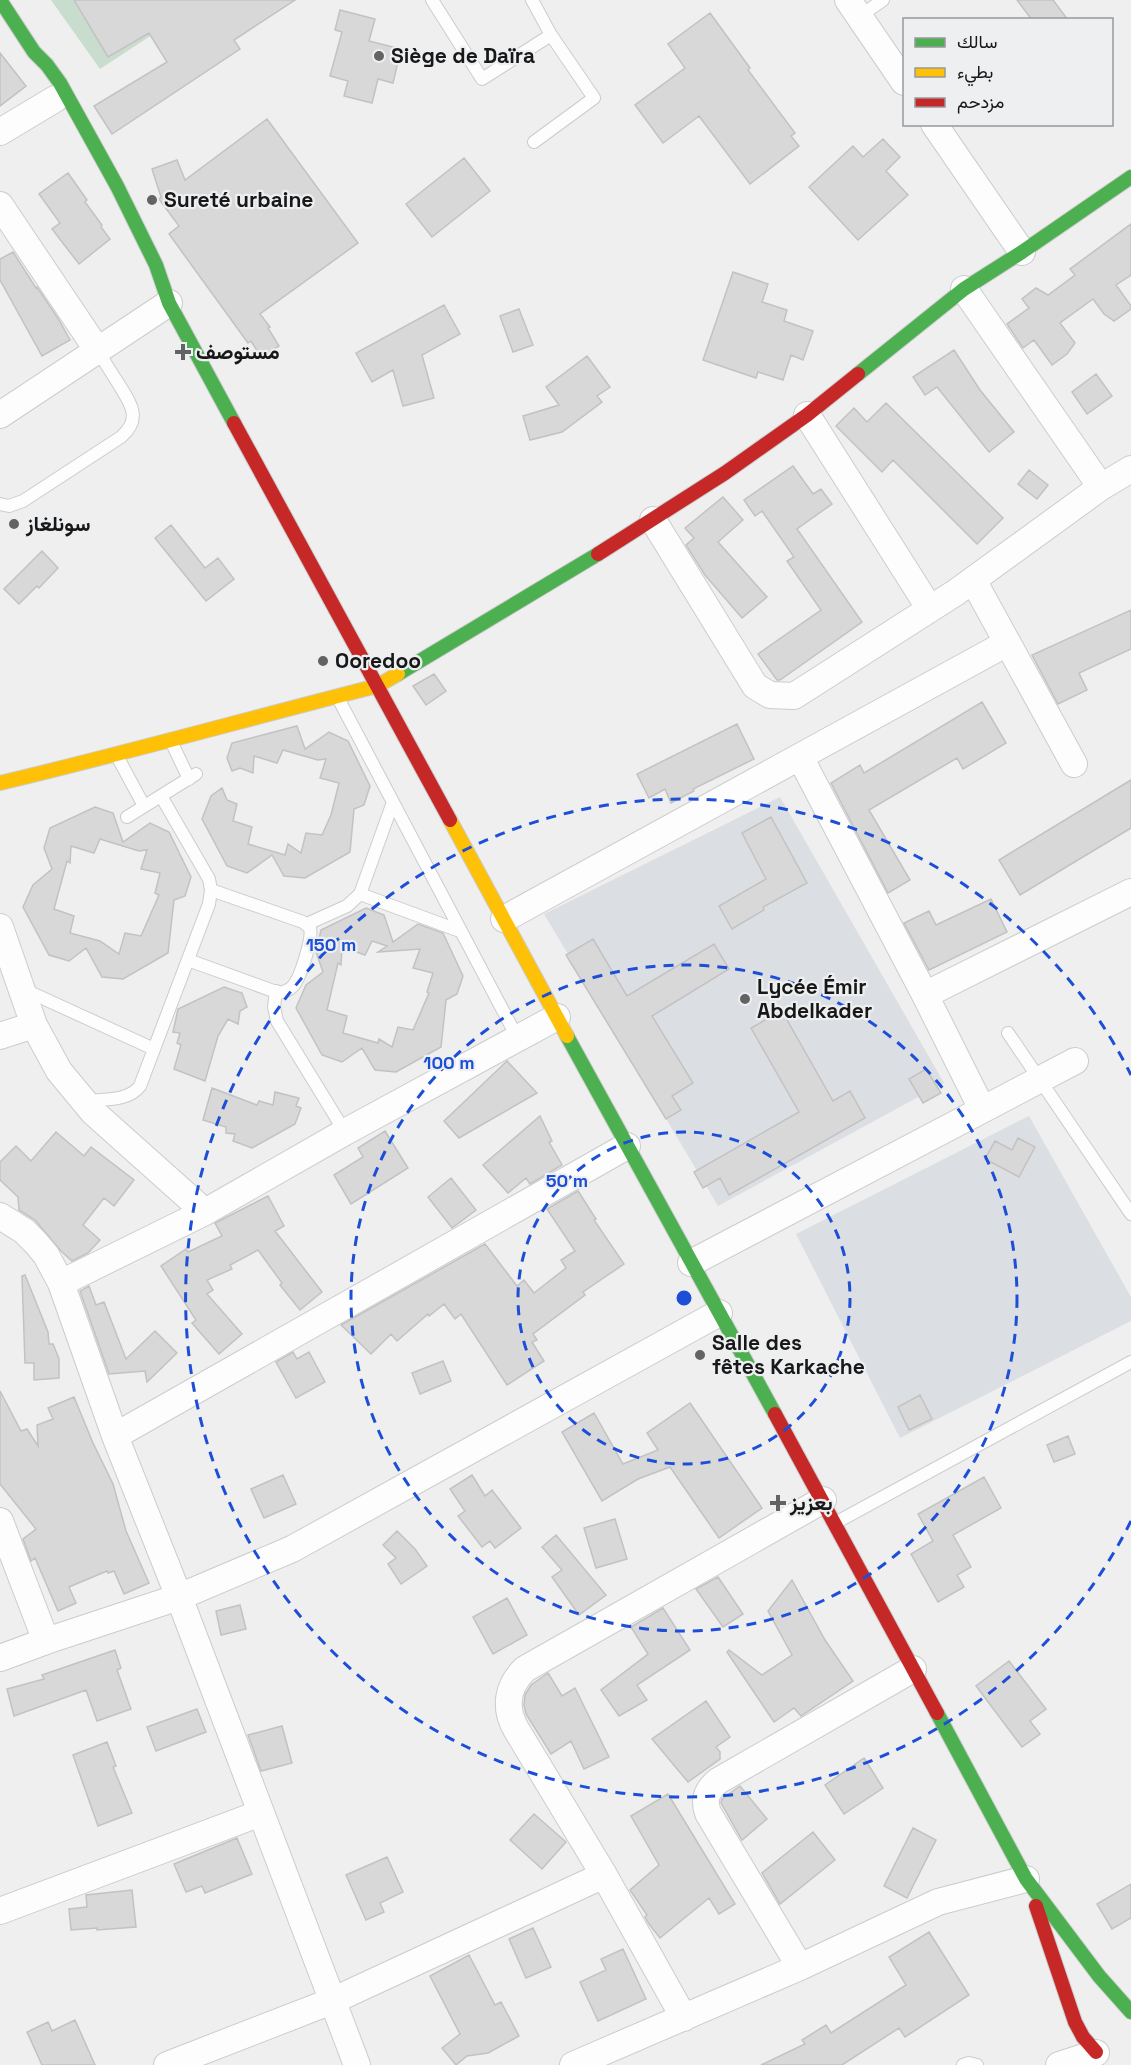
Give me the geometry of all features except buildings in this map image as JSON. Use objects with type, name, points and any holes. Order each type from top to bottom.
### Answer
[{"type":"main road","points":[[0,0],[34,52],[60,83],[117,186],[156,266],[167,299],[627,1146],[823,1500],[1026,1879],[1130,2020]]},
{"type":"main road","points":[[34,52],[45,81],[76,140]]},
{"type":"main road","points":[[0,783],[377,687],[653,520],[724,473],[807,415],[964,289],[1131,177]]},
{"type":"main road","points":[[144,272],[167,299]]},
{"type":"main road","points":[[1026,1879],[1075,2022],[1083,2037],[1097,2053]]},
{"type":"street","points":[[854,8],[903,81]]},
{"type":"street","points":[[0,132],[55,99]]},
{"type":"street","points":[[935,126],[1022,252]]},
{"type":"street","points":[[0,205],[98,351]]},
{"type":"street","points":[[964,289],[1101,487]]},
{"type":"street","points":[[0,415],[98,351],[167,299]]},
{"type":"street","points":[[807,415],[930,609]]},
{"type":"street","points":[[653,520],[755,686],[770,695],[794,696],[930,609],[1101,487],[1131,469]]},
{"type":"street","points":[[973,580],[1074,764]]},
{"type":"street","points":[[504,919],[1007,643]]},
{"type":"street","points":[[800,757],[982,1109]]},
{"type":"street","points":[[925,995],[1131,892]]},
{"type":"street","points":[[0,927],[34,1025],[59,1071],[84,1101],[144,1159],[205,1212]]},
{"type":"street","points":[[61,1283],[205,1212],[345,1132],[557,1017]]},
{"type":"street","points":[[0,1036],[34,1025]]},
{"type":"street","points":[[691,1263],[1075,1061]]},
{"type":"street","points":[[115,1436],[627,1146]]},
{"type":"street","points":[[0,1216],[24,1231],[36,1243],[46,1255],[61,1283],[115,1436],[179,1597],[357,2065]]},
{"type":"street","points":[[0,1658],[179,1597],[292,1549],[719,1313]]},
{"type":"street","points":[[684,2018],[604,1875],[511,1721],[508,1702],[513,1684],[525,1669],[823,1500]]},
{"type":"street","points":[[0,1521],[45,1641]]},
{"type":"street","points":[[800,1967],[708,1813],[705,1798],[718,1781],[914,1669]]},
{"type":"street","points":[[0,1911],[261,1813]]},
{"type":"street","points":[[167,2065],[332,2001],[604,1875]]},
{"type":"street","points":[[573,2065],[800,1967],[938,1902],[1026,1879]]},
{"type":"street","points":[[1059,2065],[1097,2053]]},
{"type":"lane","points":[[432,0],[482,79],[551,35]]},
{"type":"lane","points":[[532,0],[551,35],[594,98],[534,142]]},
{"type":"lane","points":[[854,8],[883,0]]},
{"type":"lane","points":[[0,504],[9,506],[23,501],[121,437],[130,427],[133,421],[132,408],[98,351]]},
{"type":"lane","points":[[337,697],[518,1039]]},
{"type":"lane","points":[[127,817],[193,777],[170,740]]},
{"type":"lane","points":[[117,755],[144,806]]},
{"type":"lane","points":[[84,1101],[127,1096],[137,1091],[209,904],[211,890],[205,870],[161,796]]},
{"type":"lane","points":[[211,890],[308,924],[347,906],[360,894],[393,802]]},
{"type":"lane","points":[[360,894],[460,931]]},
{"type":"lane","points":[[188,960],[276,992],[285,992],[290,990],[296,982],[311,938],[312,933],[308,924]]},
{"type":"lane","points":[[21,989],[154,1049]]},
{"type":"lane","points":[[276,992],[274,1007],[277,1022],[345,1132]]},
{"type":"lane","points":[[1008,1033],[1131,1214]]},
{"type":"lane","points":[[835,1523],[1131,1362]]},
{"type":"lane","points":[[963,2065],[969,2063],[977,2065]]},
{"type":"shaded area","name":"Lycée Émir Abdelkader","points":[[780,797],[944,1083],[718,1206],[544,914]]},
{"type":"shaded area","points":[[1029,1116],[1131,1297],[1131,1321],[900,1438],[796,1234]]},
{"type":"green space","points":[[51,0],[205,0],[100,69]]},
{"type":"traffic: fast","points":[[0,0],[34,52],[60,83],[117,186],[156,265],[169,303],[234,423]]},
{"type":"traffic: fast","points":[[858,374],[964,289],[1131,177]]},
{"type":"traffic: fast","points":[[398,674],[598,554]]},
{"type":"traffic: fast","points":[[567,1036],[775,1414]]},
{"type":"traffic: fast","points":[[937,1713],[1026,1879],[1099,1976],[1131,2012]]},
{"type":"traffic: slow","points":[[0,783],[377,686],[398,674]]},
{"type":"traffic: slow","points":[[450,820],[567,1036]]},
{"type":"traffic: jam","points":[[598,554],[725,473],[807,415],[858,374]]},
{"type":"traffic: jam","points":[[234,423],[450,820]]},
{"type":"traffic: jam","points":[[775,1414],[937,1713]]},
{"type":"traffic: jam","points":[[1036,1906],[1075,2022],[1083,2037],[1096,2052]]},
{"type":"place","name":"Siège de Daïra","points":[[379,56]]},
{"type":"place","name":"Sureté urbaine","points":[[152,200]]},
{"type":"place","name":"مستوصف","points":[[183,352]]},
{"type":"place","name":"سونلغاز","points":[[14,524]]},
{"type":"place","name":"Ooredoo","points":[[323,661]]},
{"type":"place","name":"Lycée Émir Abdelkader","points":[[745,999]]},
{"type":"place","name":"Salle des fêtes Karkache","points":[[700,1355]]},
{"type":"place","name":"بعزيز","points":[[778,1503]]}]
